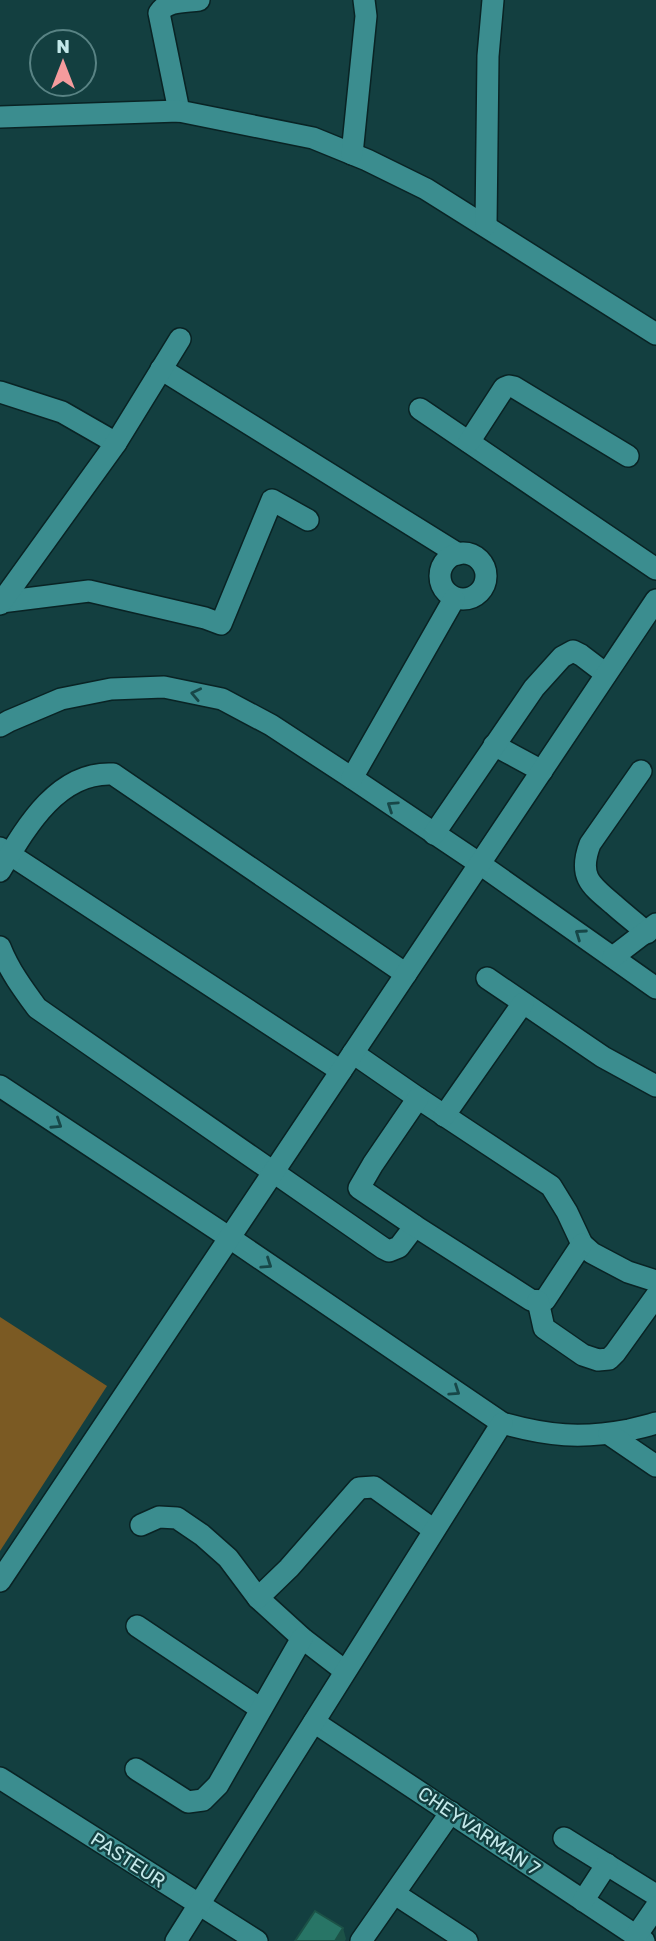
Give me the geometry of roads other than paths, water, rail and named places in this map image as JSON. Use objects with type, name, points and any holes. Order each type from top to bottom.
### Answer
[{"type":"street","points":[[179,111],[159,13],[163,6],[199,0]]},
{"type":"street","points":[[352,154],[366,16],[364,0]]},
{"type":"street","points":[[486,225],[488,56],[493,0]]},
{"type":"street","points":[[0,117],[179,111],[313,138],[426,189],[656,334]]},
{"type":"street","points":[[1,603],[116,443],[180,339]]},
{"type":"street","points":[[161,369],[458,554]]},
{"type":"street","points":[[469,442],[504,388],[509,386],[628,456]]},
{"type":"street","points":[[0,392],[62,412],[116,443]]},
{"type":"street","points":[[420,408],[656,569]]},
{"type":"street","points":[[1,603],[89,591],[221,624],[272,500],[308,520]]},
{"type":"street","points":[[465,552],[480,559],[486,569],[486,582],[479,594],[465,600],[454,599],[441,586],[439,573],[451,555],[465,552]]},
{"type":"street","points":[[352,778],[454,599]]},
{"type":"street","points":[[0,1581],[656,600]]},
{"type":"street","points":[[434,834],[534,688],[562,657],[572,651],[606,674]]},
{"type":"street","points":[[0,726],[61,699],[111,689],[164,687],[222,699],[271,726],[352,778],[656,988]]},
{"type":"street","points":[[494,745],[542,771]]},
{"type":"street","points":[[613,957],[652,928],[592,886],[586,872],[586,856],[590,844],[641,771]]},
{"type":"street","points":[[341,1071],[3,858],[54,795],[80,778],[98,773],[113,774],[406,974]]},
{"type":"street","points":[[0,947],[17,980],[37,1008],[388,1251],[399,1247],[415,1226]]},
{"type":"street","points":[[487,978],[603,1057],[656,1086]]},
{"type":"street","points":[[444,1116],[523,1003]]},
{"type":"street","points":[[354,1053],[551,1186],[582,1244],[592,1253],[628,1272],[656,1281]]},
{"type":"street","points":[[1,1090],[230,1238],[502,1423],[536,1433],[576,1436],[609,1434],[656,1423]]},
{"type":"street","points":[[340,1218],[418,1098]]},
{"type":"street","points":[[359,1188],[531,1300],[545,1300],[582,1244]]},
{"type":"street","points":[[538,1301],[544,1328],[583,1355],[598,1360],[610,1359],[656,1296]]},
{"type":"street","points":[[176,1941],[502,1423]]},
{"type":"street","points":[[609,1434],[656,1466]]},
{"type":"street","points":[[258,1598],[289,1568],[359,1488],[374,1487],[434,1530]]},
{"type":"street","points":[[141,1525],[159,1517],[177,1518],[202,1535],[228,1558],[258,1598],[302,1638],[345,1671]]},
{"type":"street","points":[[137,1626],[261,1709]]},
{"type":"street","points":[[136,1769],[188,1802],[204,1800],[218,1785],[302,1638]]},
{"type":"street","name":"CHEYVARMAN 7","points":[[314,1721],[640,1938]]},
{"type":"street","name":"PASTEUR","points":[[0,1778],[257,1941]]},
{"type":"street","points":[[361,1941],[451,1812]]},
{"type":"street","points":[[564,1838],[656,1895]]},
{"type":"street","points":[[583,1901],[607,1864]]},
{"type":"street","points":[[395,1894],[467,1941]]},
{"type":"street","points":[[640,1938],[656,1907]]}]
